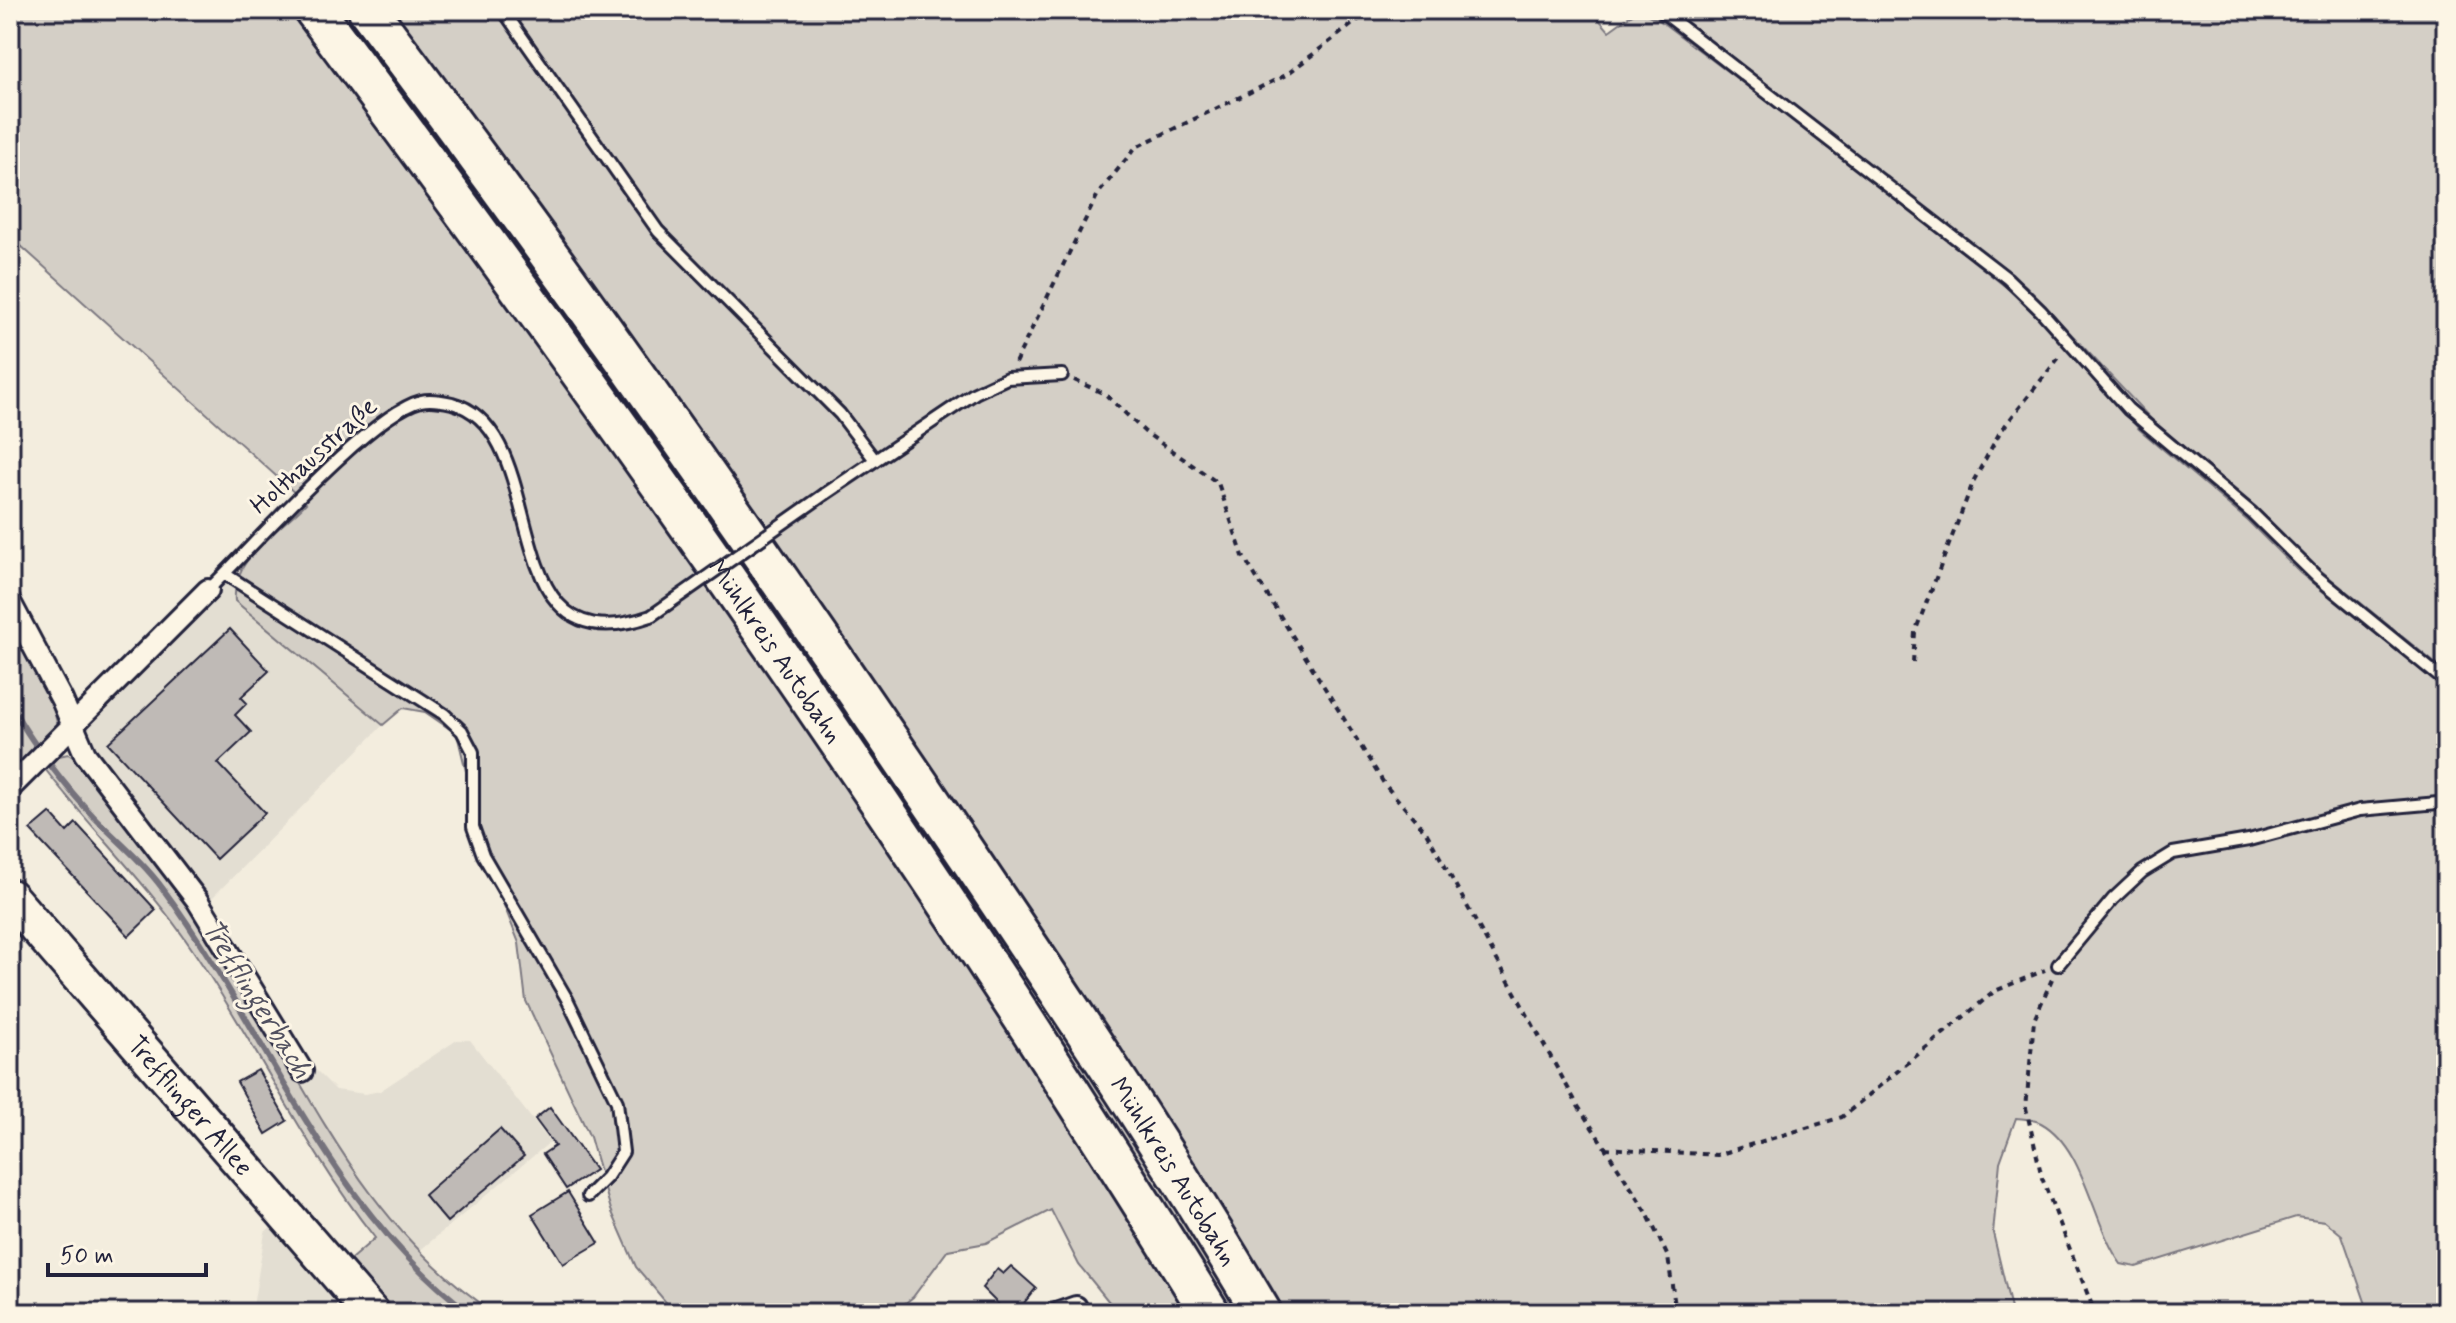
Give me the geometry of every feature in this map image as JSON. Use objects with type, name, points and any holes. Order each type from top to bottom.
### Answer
[{"type":"highway","name":"Mühlkreis Autobahn","points":[[314,10],[592,391],[797,682],[978,949],[1210,1313]]},
{"type":"highway","name":"Mühlkreis Autobahn","points":[[368,10],[630,368],[882,728],[1118,1083],[1262,1313]]},
{"type":"main road","name":"Trefflinger Allee","points":[[10,897],[371,1313]]},
{"type":"street","name":"Holthausstraße","points":[[10,788],[208,590]]},
{"type":"street","points":[[10,602],[85,754],[228,946],[302,1071]]},
{"type":"lane","points":[[503,10],[658,231],[840,414],[875,460]]},
{"type":"lane","points":[[1660,10],[2007,278],[2128,409],[2252,513],[2317,577],[2446,682]]},
{"type":"lane","points":[[1007,378],[1062,375]]},
{"type":"lane","name":"Holthausstraße","points":[[208,590],[310,488],[384,422],[424,400],[453,403],[492,432],[506,456],[533,560],[559,603],[580,618],[603,624],[628,624],[651,616],[975,393],[1007,378]]},
{"type":"lane","points":[[225,574],[444,714],[462,731],[473,752],[473,827],[483,855],[567,999],[617,1102],[623,1152],[607,1177],[588,1196]]},
{"type":"lane","points":[[2058,965],[2113,899],[2142,872],[2173,853],[2249,840],[2360,810],[2438,803],[2446,799]]},
{"type":"path","points":[[1007,378],[1098,194],[1136,147],[1286,75],[1371,10]]},
{"type":"path","points":[[1913,662],[1915,632],[1974,480],[2000,432],[2070,344]]},
{"type":"path","points":[[1062,375],[1105,394],[1145,432],[1218,483],[1243,556],[1385,785],[1426,832],[1578,1106],[1646,1211],[1668,1257],[1676,1313]]},
{"type":"path","points":[[1605,1148],[1717,1155],[1842,1117],[1995,991],[2058,965]]},
{"type":"path","points":[[2058,965],[2034,1020],[2026,1108],[2042,1178],[2095,1313]]},
{"type":"shaded area","points":[[10,10],[1591,10],[1609,31],[1638,10],[1659,20],[1868,177],[2026,303],[2139,429],[2248,521],[2300,573],[2446,690],[2446,1313],[2369,1313],[2342,1235],[2325,1221],[2296,1217],[2136,1267],[2121,1264],[2068,1150],[2056,1134],[2041,1123],[2016,1118],[2000,1162],[1993,1233],[2012,1313],[1118,1313],[1079,1265],[1051,1210],[986,1243],[948,1250],[913,1297],[893,1313],[675,1313],[636,1267],[611,1210],[590,1137],[526,1001],[519,943],[503,903],[478,858],[467,826],[470,788],[457,734],[425,712],[403,708],[383,725],[235,601],[236,585],[249,558],[306,503],[10,236]]},
{"type":"shaded area","points":[[1672,10],[2446,10],[2446,672],[2309,561],[2257,509],[2152,420],[2026,286]]},
{"type":"shaded area","points":[[240,567],[234,584],[236,601],[383,725],[208,902],[100,760],[86,727]]},
{"type":"shaded area","points":[[10,622],[51,698],[58,727],[10,777]]},
{"type":"shaded area","points":[[68,754],[78,760],[117,809],[210,933],[342,1152],[373,1197],[409,1239],[449,1278],[495,1313],[391,1313],[344,1265],[375,1238],[325,1168],[192,949],[157,902],[45,769],[59,756]]},
{"type":"shaded area","points":[[457,1040],[470,1040],[550,1142],[418,1252],[392,1224],[332,1140],[295,1075],[311,1065],[336,1090],[365,1094],[380,1091]]},
{"type":"shaded area","points":[[273,1225],[348,1313],[252,1313],[265,1232]]},
{"type":"building","points":[[230,629],[269,671],[241,697],[247,703],[235,715],[251,732],[218,763],[265,813],[216,859],[108,743]]},
{"type":"building","points":[[50,813],[67,832],[76,823],[156,910],[129,936],[30,830]]},
{"type":"building","points":[[258,1070],[287,1121],[266,1134],[237,1082]]},
{"type":"building","points":[[550,1107],[595,1170],[566,1189],[543,1154],[555,1146],[535,1119]]},
{"type":"building","points":[[500,1129],[524,1156],[447,1222],[424,1195]]},
{"type":"building","points":[[568,1192],[599,1243],[563,1264],[532,1214]]},
{"type":"building","points":[[1011,1266],[1036,1288],[1016,1313],[1007,1313],[982,1288],[997,1269],[1003,1274]]},
{"type":"waterway","name":"Trefflingerbach","points":[[10,703],[38,748],[73,793],[163,889],[235,999],[337,1169],[376,1222],[420,1270],[470,1313]]}]
